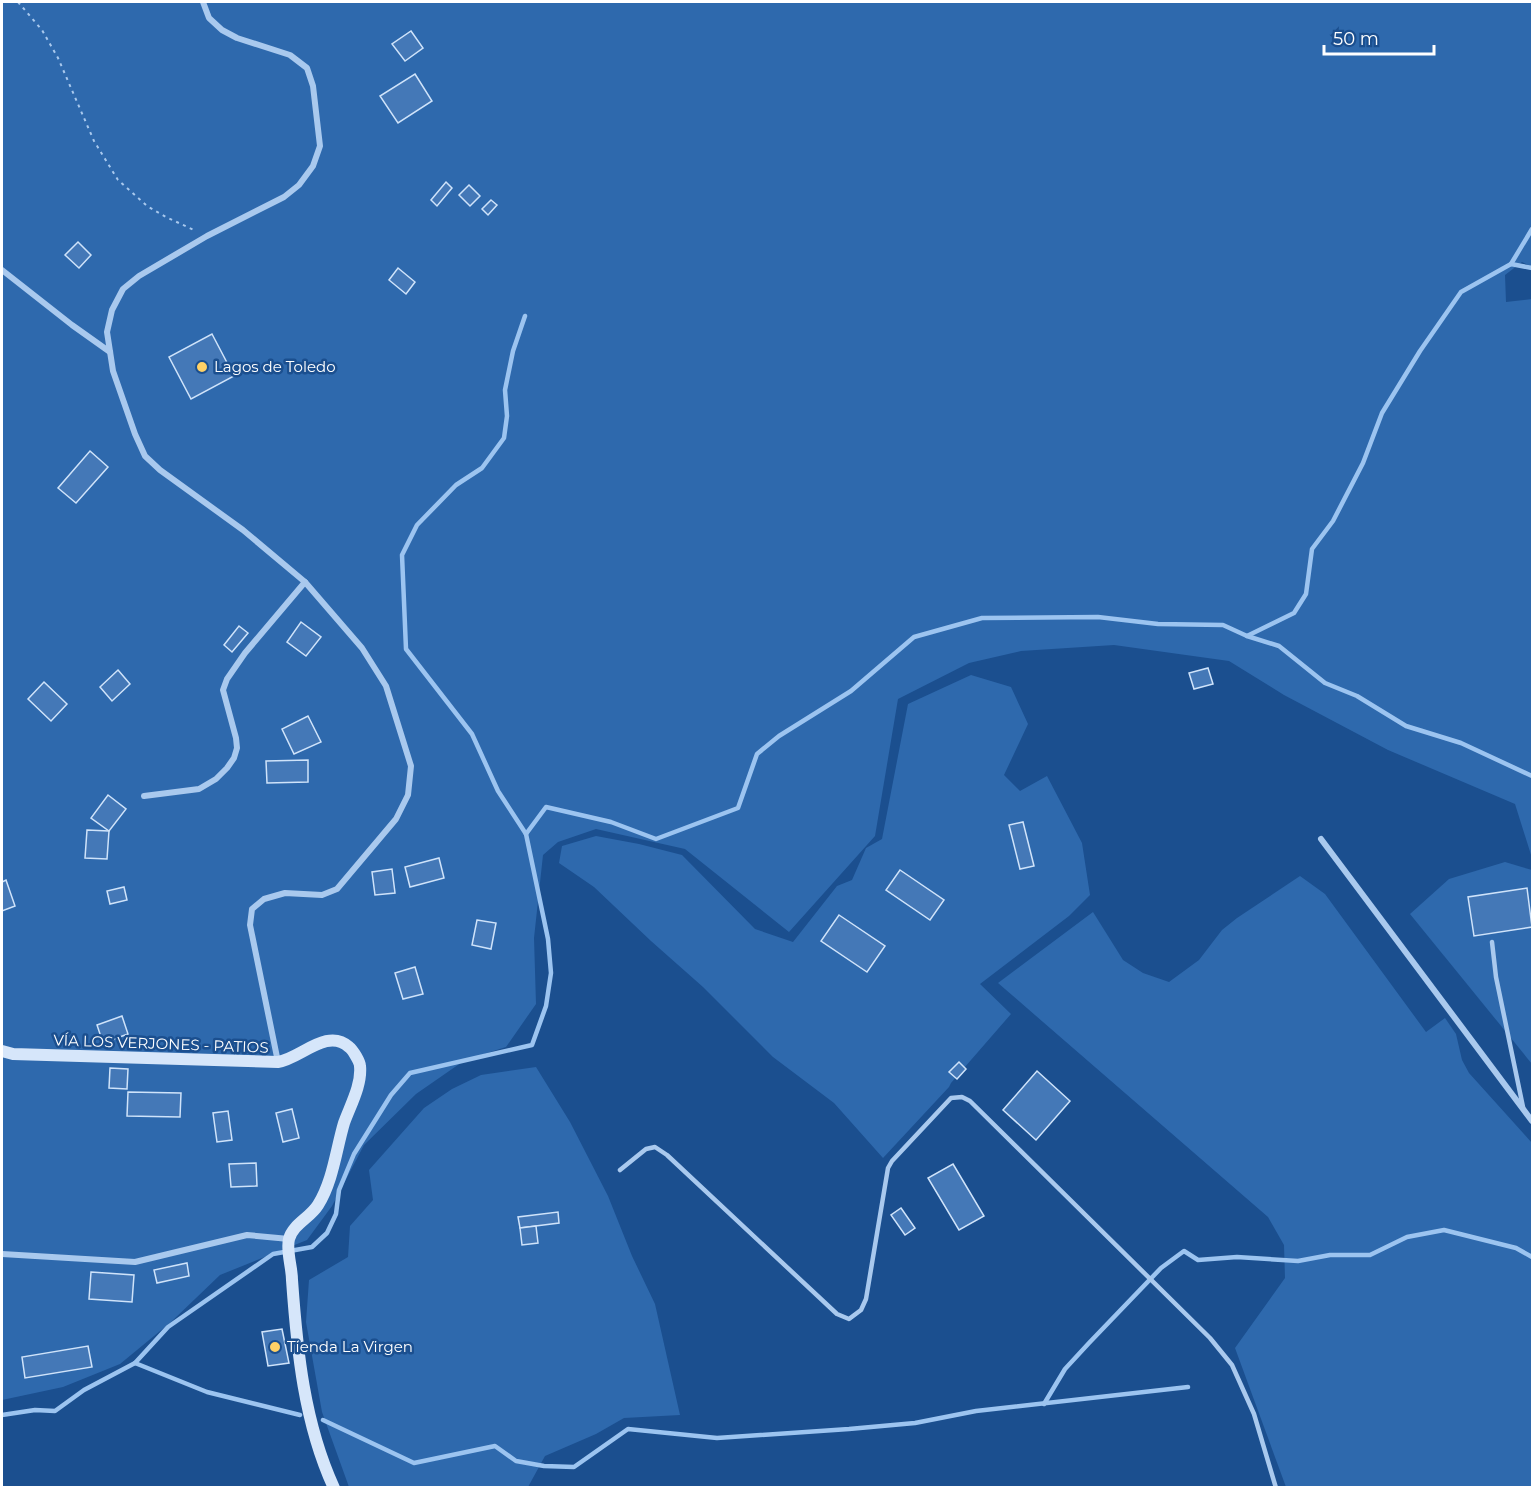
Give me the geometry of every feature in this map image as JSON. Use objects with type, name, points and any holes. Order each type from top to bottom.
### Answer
[{"type":"street","points":[[203,2],[209,18],[222,30],[237,38],[290,55],[307,68],[313,86],[320,146],[313,166],[299,185],[284,197],[207,236],[139,276],[123,289],[112,310],[107,332],[112,371],[145,456],[160,470],[243,530],[305,582],[362,648],[386,686],[411,766],[408,795],[396,819],[337,889],[322,895],[285,893],[264,899],[252,909],[250,925],[278,1062]]},
{"type":"street","points":[[2,270],[72,326],[110,352]]},
{"type":"street","points":[[144,796],[199,789],[216,779],[227,768],[237,748],[223,690],[227,679],[245,653],[305,582]]},
{"type":"street","points":[[1322,839],[1533,1121]]},
{"type":"street","name":"VÍA LOS VERJONES - PATIOS","points":[[2,1051],[13,1054],[278,1062],[289,1060],[322,1042],[337,1041],[349,1047],[360,1065],[358,1086],[344,1124],[327,1187],[317,1205],[292,1231],[288,1242]]},
{"type":"street","points":[[2,1254],[135,1262],[247,1235],[288,1242],[297,1349],[306,1400],[323,1463],[334,1488]]},
{"type":"lane","points":[[1492,942],[1496,977],[1524,1110]]},
{"type":"lane","points":[[620,1170],[646,1149],[655,1147],[667,1155],[837,1314],[849,1319],[861,1310],[866,1299],[888,1168],[947,1102],[956,1097],[962,1097],[970,1101],[1101,1229],[1210,1338],[1232,1365],[1254,1414],[1276,1488]]},
{"type":"path","points":[[18,2],[42,30],[58,58],[94,141],[118,180],[147,206],[207,236]]},
{"type":"shaded area","points":[[2,2],[1532,2],[1532,267],[1522,262],[1505,275],[1506,302],[1532,299],[1532,858],[1515,804],[1388,750],[1284,695],[1229,661],[1114,645],[1021,651],[969,663],[898,699],[875,836],[789,932],[685,849],[596,829],[558,842],[543,855],[534,938],[536,1004],[506,1047],[465,1060],[416,1094],[364,1145],[332,1206],[307,1240],[220,1275],[171,1322],[120,1364],[63,1387],[2,1400]]},
{"type":"shaded area","points":[[971,675],[1011,687],[1028,724],[1004,775],[1020,791],[1047,776],[1082,843],[1090,895],[1069,916],[980,984],[1011,1014],[949,1087],[883,1158],[834,1103],[773,1057],[703,987],[594,887],[559,863],[562,846],[596,836],[682,855],[755,929],[793,942],[837,886],[852,880],[866,848],[882,839],[908,704]]},
{"type":"shaded area","points":[[1505,862],[1532,870],[1532,1064],[1410,914],[1449,879]]},
{"type":"shaded area","points":[[1300,876],[1325,894],[1426,1032],[1445,1018],[1456,1034],[1462,1060],[1469,1073],[1532,1143],[1532,1487],[1286,1487],[1235,1348],[1285,1278],[1284,1245],[1268,1217],[998,983],[1093,912],[1123,960],[1143,973],[1169,982],[1199,960],[1222,930]]},
{"type":"shaded area","points":[[536,1067],[570,1122],[608,1196],[632,1256],[655,1304],[680,1415],[624,1418],[596,1434],[545,1456],[528,1487],[349,1487],[322,1412],[306,1322],[309,1280],[348,1257],[350,1226],[373,1200],[369,1170],[424,1108],[452,1089],[481,1075]]},
{"type":"building","points":[[411,31],[423,48],[405,61],[392,44]]},
{"type":"building","points":[[415,74],[432,101],[398,123],[380,96]]},
{"type":"building","points":[[446,182],[452,188],[437,206],[431,200]]},
{"type":"building","points":[[469,185],[480,196],[470,206],[459,195]]},
{"type":"building","points":[[491,200],[497,205],[488,215],[482,209]]},
{"type":"building","points":[[78,242],[91,255],[79,268],[65,255]]},
{"type":"building","points":[[398,268],[415,282],[406,294],[389,280]]},
{"type":"building","name":"Lagos de Toledo","points":[[212,334],[234,376],[191,399],[169,357]]},
{"type":"building","points":[[90,451],[108,467],[76,503],[58,488]]},
{"type":"building","points":[[301,622],[321,637],[306,656],[287,642]]},
{"type":"building","points":[[239,626],[248,633],[232,652],[224,645]]},
{"type":"building","points":[[1208,668],[1213,684],[1194,689],[1189,673]]},
{"type":"building","points":[[118,670],[130,684],[112,701],[100,687]]},
{"type":"building","points":[[44,682],[67,704],[51,721],[28,699]]},
{"type":"building","points":[[308,716],[321,742],[294,754],[282,729]]},
{"type":"building","points":[[308,760],[308,782],[267,783],[266,761]]},
{"type":"building","points":[[108,795],[126,809],[109,831],[91,818]]},
{"type":"building","points":[[1023,822],[1034,866],[1020,869],[1009,825]]},
{"type":"building","points":[[87,830],[109,831],[107,859],[85,858]]},
{"type":"building","points":[[439,858],[444,878],[410,887],[405,867]]},
{"type":"building","points":[[392,869],[395,893],[375,895],[372,872]]},
{"type":"building","points":[[900,870],[944,900],[930,920],[886,890]]},
{"type":"building","points":[[6,880],[15,906],[2,911],[2,882]]},
{"type":"building","points":[[124,887],[127,900],[110,904],[107,891]]},
{"type":"building","points":[[1527,888],[1532,927],[1474,936],[1468,897]]},
{"type":"building","points":[[839,915],[885,946],[867,972],[821,941]]},
{"type":"building","points":[[477,920],[496,923],[491,949],[472,945]]},
{"type":"building","points":[[415,967],[423,994],[403,999],[395,973]]},
{"type":"building","points":[[122,1016],[128,1034],[103,1043],[97,1025]]},
{"type":"building","points":[[959,1062],[966,1069],[957,1079],[949,1072]]},
{"type":"building","points":[[110,1068],[128,1069],[127,1089],[109,1088]]},
{"type":"building","points":[[1037,1071],[1070,1101],[1036,1140],[1003,1110]]},
{"type":"building","points":[[128,1092],[181,1093],[180,1117],[127,1116]]},
{"type":"building","points":[[292,1109],[299,1138],[283,1142],[276,1113]]},
{"type":"building","points":[[228,1111],[232,1140],[217,1142],[213,1113]]},
{"type":"building","points":[[256,1163],[257,1186],[231,1187],[229,1164]]},
{"type":"building","points":[[953,1164],[984,1216],[959,1230],[928,1178]]},
{"type":"building","points":[[901,1208],[915,1228],[905,1235],[891,1215]]},
{"type":"building","points":[[558,1212],[559,1223],[520,1228],[518,1217]]},
{"type":"building","points":[[536,1226],[538,1243],[522,1245],[520,1228]]},
{"type":"building","points":[[187,1263],[189,1276],[157,1283],[154,1270]]},
{"type":"building","points":[[91,1272],[134,1275],[132,1302],[89,1299]]},
{"type":"building","name":"Tienda La Virgen","points":[[282,1329],[289,1363],[268,1366],[262,1332]]},
{"type":"building","points":[[88,1346],[92,1367],[25,1378],[22,1357]]},
{"type":"waterway","points":[[1511,264],[1532,229]]},
{"type":"waterway","points":[[1247,636],[1294,613],[1306,594],[1312,549],[1333,521],[1363,463],[1382,413],[1420,351],[1461,292],[1511,264],[1532,268]]},
{"type":"waterway","points":[[135,1363],[168,1327],[273,1254],[312,1247],[327,1233],[336,1214],[339,1190],[354,1154],[391,1095],[410,1073],[532,1045],[546,1006],[551,973],[548,939],[526,834],[498,791],[472,734],[406,649],[402,555],[417,525],[456,485],[482,468],[504,438],[507,416],[505,390],[513,351],[525,316]]},
{"type":"waterway","points":[[526,834],[546,807],[611,822],[656,839],[738,808],[757,754],[779,736],[851,691],[914,637],[982,618],[1098,617],[1158,624],[1223,625],[1247,636],[1279,646],[1325,683],[1357,696],[1406,726],[1461,743],[1532,776]]},
{"type":"waterway","points":[[1044,1404],[1065,1369],[1161,1268],[1184,1251],[1198,1260],[1237,1257],[1298,1261],[1330,1255],[1370,1255],[1407,1237],[1444,1230],[1516,1248],[1532,1257]]},
{"type":"waterway","points":[[2,1415],[35,1410],[55,1411],[84,1390],[135,1363],[207,1392],[300,1415]]},
{"type":"waterway","points":[[323,1420],[414,1463],[495,1446],[516,1461],[544,1466],[574,1467],[628,1429],[717,1438],[849,1429],[915,1423],[976,1411],[1188,1387]]},
{"type":"place","name":"Lagos de Toledo","points":[[202,367]]},
{"type":"place","name":"Tienda La Virgen","points":[[275,1347]]}]
